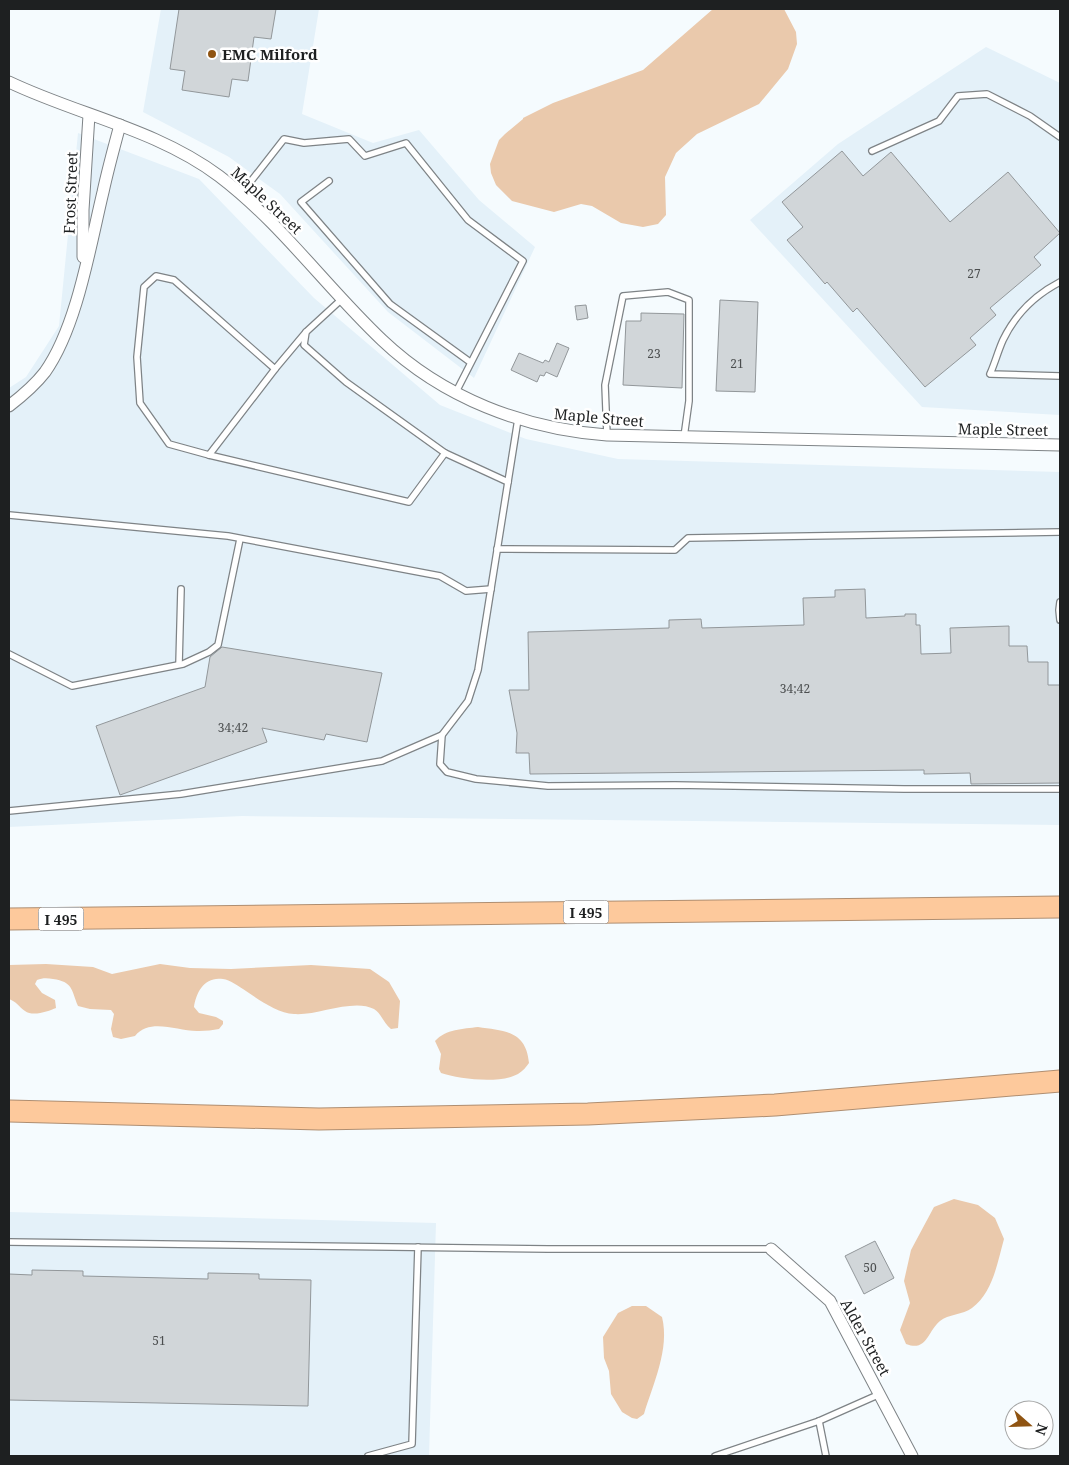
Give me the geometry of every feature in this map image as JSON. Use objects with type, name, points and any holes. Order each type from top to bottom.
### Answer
[{"type":"highway","name":"I 495","points":[[9,919],[1060,907]]},
{"type":"highway","points":[[9,1111],[319,1119],[598,1114],[795,1104],[1060,1081]]},
{"type":"street","name":"Maple Street","points":[[9,82],[89,115],[151,137],[187,155],[241,194],[293,245],[383,341],[407,360],[456,392],[518,419],[563,430],[608,435],[1060,445]]},
{"type":"street","name":"Frost Street","points":[[83,274],[83,210],[89,115]]},
{"type":"street","name":"Frost Street","points":[[9,406],[44,373],[53,358],[72,312],[120,125]]},
{"type":"street","name":"Alder Street","points":[[771,1249],[830,1301],[912,1456]]},
{"type":"lane","points":[[872,151],[938,121],[958,96],[987,94],[1030,116],[1060,138]]},
{"type":"lane","points":[[241,194],[284,139],[304,143],[349,139],[365,156],[406,143],[468,220],[523,261],[456,392]]},
{"type":"lane","points":[[329,180],[301,202],[390,304],[470,362]]},
{"type":"lane","points":[[275,368],[174,280],[156,276],[144,287],[138,357],[140,403],[169,444],[409,502],[445,452]]},
{"type":"lane","points":[[1060,282],[1039,294],[1013,323],[1003,339],[990,374],[1060,376]]},
{"type":"lane","points":[[608,435],[605,385],[623,296],[668,292],[689,300],[689,401],[684,437]]},
{"type":"lane","points":[[209,455],[275,368],[306,332],[343,298]]},
{"type":"lane","points":[[306,332],[304,345],[339,376],[445,452],[508,482]]},
{"type":"lane","points":[[9,811],[181,794],[382,761],[442,735],[468,701],[478,670],[518,419]]},
{"type":"lane","points":[[9,515],[240,539],[440,576],[466,591],[491,589]]},
{"type":"lane","points":[[497,549],[675,550],[688,538],[1060,532]]},
{"type":"lane","points":[[9,654],[72,686],[179,664],[209,652],[218,645],[240,539]]},
{"type":"lane","points":[[179,664],[181,590]]},
{"type":"lane","points":[[1060,602],[1058,610],[1060,620]]},
{"type":"lane","points":[[442,735],[440,764],[447,772],[476,780],[539,785],[1060,789]]},
{"type":"lane","points":[[9,1242],[548,1249],[771,1249]]},
{"type":"lane","points":[[368,1456],[412,1444],[418,1247]]},
{"type":"lane","points":[[715,1456],[819,1421],[880,1394]]},
{"type":"lane","points":[[819,1421],[826,1456]]},
{"type":"shaded area","points":[[161,9],[319,9],[302,114],[373,143],[419,130],[479,200],[535,247],[474,378],[388,312],[280,194],[229,157],[143,112]]},
{"type":"shaded area","points":[[713,9],[784,9],[796,32],[797,44],[788,69],[759,104],[697,134],[676,153],[665,177],[666,215],[658,224],[643,227],[621,223],[592,206],[581,204],[554,212],[512,201],[496,185],[491,173],[490,164],[499,140],[523,118],[553,103],[643,70]]},
{"type":"shaded area","points":[[986,47],[1060,83],[1060,415],[922,407],[750,220],[838,144]]},
{"type":"shaded area","points":[[78,133],[199,179],[314,298],[440,405],[526,439],[618,459],[1060,472],[1060,825],[242,816],[9,827],[9,388],[26,377],[59,326]]},
{"type":"shaded area","points":[[46,964],[93,967],[112,974],[160,964],[190,968],[231,969],[311,965],[370,969],[389,982],[400,1001],[398,1028],[391,1029],[374,1009],[365,1006],[346,1006],[303,1014],[288,1013],[268,1005],[231,982],[217,979],[211,980],[202,986],[194,1007],[199,1013],[216,1017],[223,1021],[219,1029],[191,1031],[157,1026],[141,1030],[135,1036],[121,1039],[113,1037],[111,1029],[114,1014],[111,1010],[90,1009],[78,1006],[68,984],[60,980],[43,979],[37,980],[35,984],[42,993],[55,1000],[56,1008],[41,1013],[28,1013],[9,999],[9,965]]},
{"type":"shaded area","points":[[478,1027],[505,1031],[518,1038],[527,1052],[529,1063],[518,1074],[501,1079],[469,1079],[441,1073],[439,1069],[441,1054],[435,1041],[449,1032]]},
{"type":"shaded area","points":[[954,1199],[978,1205],[995,1218],[1004,1239],[996,1268],[990,1286],[972,1308],[940,1321],[923,1343],[913,1346],[906,1344],[900,1330],[910,1303],[904,1281],[911,1250],[934,1207]]},
{"type":"shaded area","points":[[9,1212],[436,1223],[429,1456],[9,1456]]},
{"type":"shaded area","points":[[632,1306],[646,1306],[662,1317],[664,1329],[662,1354],[656,1379],[644,1414],[637,1419],[622,1412],[611,1394],[609,1371],[604,1358],[603,1337],[618,1313]]},
{"type":"building","name":"EMC Milford","points":[[179,9],[276,9],[271,39],[254,37],[248,81],[232,79],[229,97],[182,90],[185,71],[170,69]]},
{"type":"building","points":[[842,151],[863,176],[891,152],[950,222],[1008,172],[1060,233],[1034,257],[1041,265],[990,308],[996,315],[970,338],[976,345],[925,387],[857,308],[853,312],[827,282],[825,284],[787,240],[803,227],[782,202]]},
{"type":"building","points":[[720,300],[758,302],[755,392],[716,391]]},
{"type":"building","points":[[586,305],[588,318],[577,320],[575,306]]},
{"type":"building","points":[[641,313],[684,314],[682,388],[623,385],[626,321],[641,321]]},
{"type":"building","points":[[557,343],[569,348],[557,377],[546,372],[544,376],[540,375],[537,382],[511,370],[519,353],[543,363],[545,360],[549,362]]},
{"type":"building","points":[[865,589],[866,618],[916,614],[916,625],[920,625],[921,654],[951,653],[950,628],[1009,626],[1009,646],[1027,646],[1028,662],[1048,662],[1048,685],[1060,685],[1060,783],[971,784],[970,773],[924,774],[924,770],[530,774],[529,753],[516,753],[517,733],[509,690],[529,690],[528,632],[669,628],[669,620],[701,619],[702,628],[804,625],[803,598],[835,597],[835,590]]},
{"type":"building","points":[[222,647],[382,673],[367,742],[326,734],[324,740],[262,728],[267,742],[120,795],[96,726],[205,687],[210,657]]},
{"type":"building","points":[[875,1241],[894,1278],[864,1294],[845,1256]]},
{"type":"building","points":[[32,1270],[83,1271],[83,1276],[208,1279],[208,1273],[259,1274],[259,1279],[311,1280],[308,1406],[9,1400],[9,1274],[32,1275]]},
{"type":"place","name":"EMC Milford","points":[[212,54]]}]
